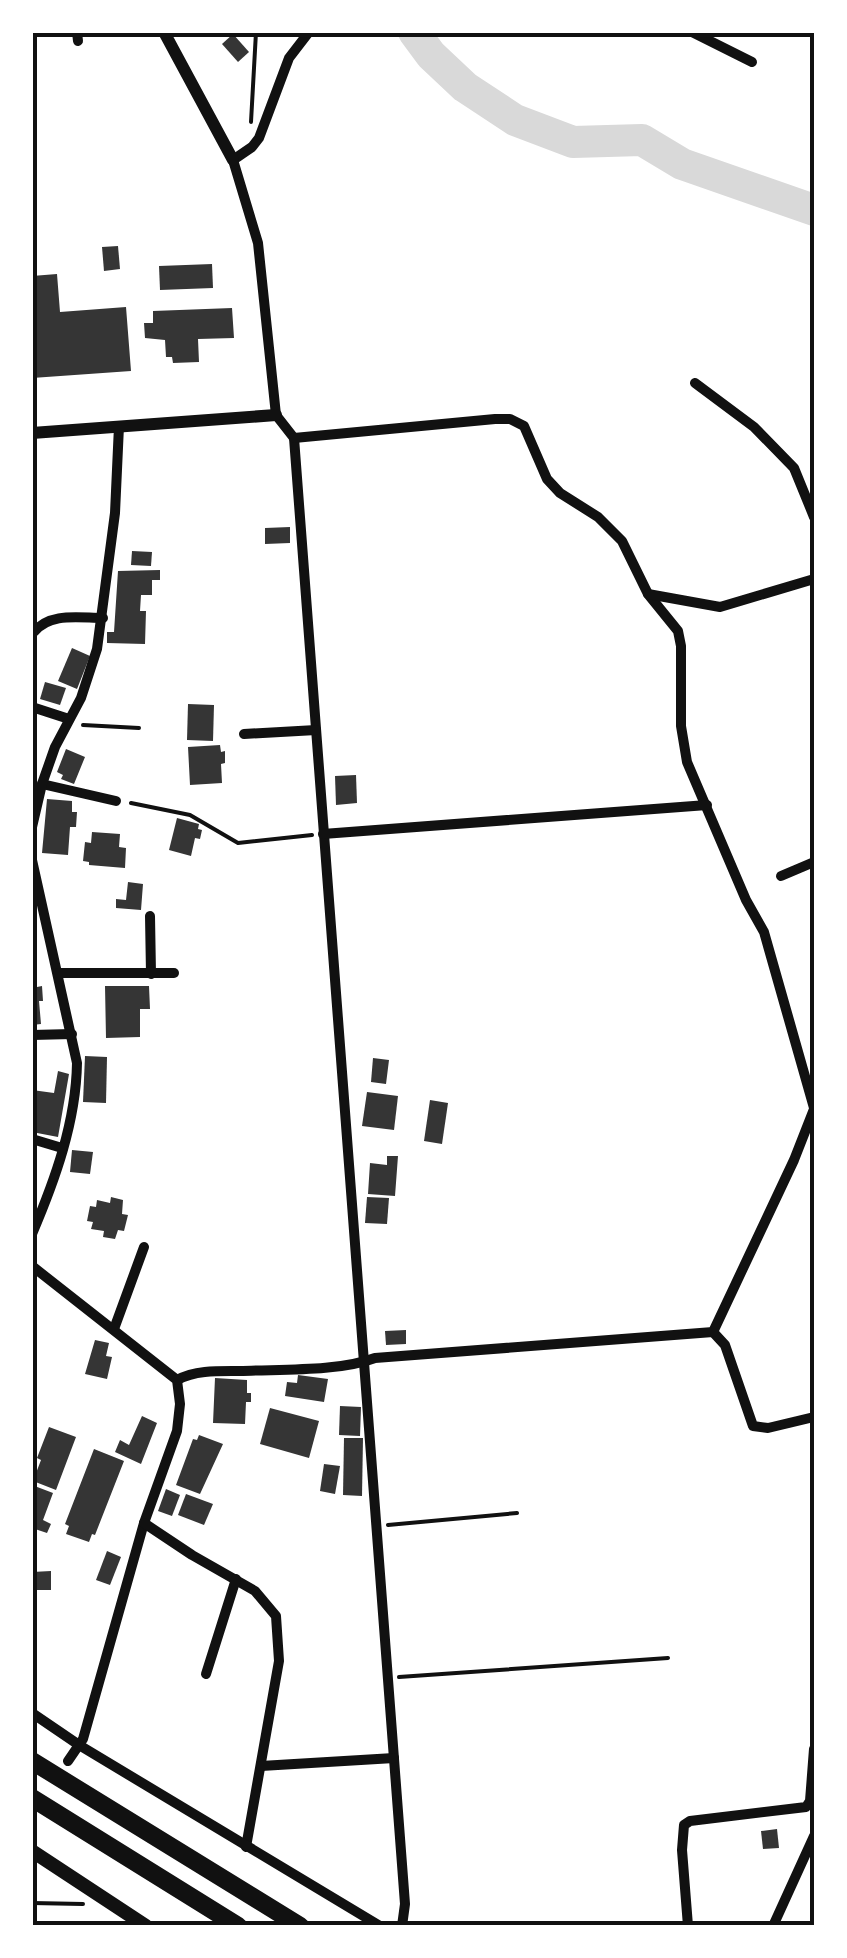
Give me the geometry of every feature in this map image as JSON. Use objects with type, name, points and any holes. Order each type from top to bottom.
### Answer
[{"type":"highway","points":[[32,1761],[300,1926]]},
{"type":"highway","points":[[32,1798],[238,1926]]},
{"type":"main road","points":[[32,1851],[146,1926]]},
{"type":"street","points":[[164,32],[233,160],[258,243],[276,415],[294,438],[389,1678],[405,1904],[402,1926]]},
{"type":"street","points":[[233,160],[259,138],[289,58],[309,32]]},
{"type":"street","points":[[692,32],[752,62]]},
{"type":"street","points":[[695,383],[754,427],[794,468],[814,517]]},
{"type":"street","points":[[32,433],[276,415]]},
{"type":"street","points":[[294,438],[495,418],[519,422],[547,480],[615,532],[648,594],[680,638],[682,744],[746,900],[764,932],[814,1108],[794,1160],[713,1332]]},
{"type":"street","points":[[32,827],[42,784],[92,668],[103,618],[115,513],[118,426]]},
{"type":"street","points":[[648,594],[720,607],[814,579]]},
{"type":"street","points":[[34,632],[40,624],[56,618],[103,618]]},
{"type":"street","points":[[32,707],[67,721]]},
{"type":"street","points":[[244,734],[316,730]]},
{"type":"street","points":[[42,784],[116,801]]},
{"type":"street","points":[[323,834],[707,805]]},
{"type":"street","points":[[32,860],[72,1034],[76,1091],[50,1194],[32,1234]]},
{"type":"street","points":[[781,876],[814,862]]},
{"type":"street","points":[[150,916],[151,974]]},
{"type":"street","points":[[58,973],[174,972]]},
{"type":"street","points":[[32,1035],[72,1034]]},
{"type":"street","points":[[32,1140],[62,1148]]},
{"type":"street","points":[[114,1329],[144,1246]]},
{"type":"street","points":[[32,1266],[177,1380],[180,1417],[144,1523],[79,1745],[68,1760]]},
{"type":"street","points":[[177,1380],[206,1372],[713,1332]]},
{"type":"street","points":[[713,1332],[725,1346],[754,1426],[768,1428],[814,1417]]},
{"type":"street","points":[[144,1523],[266,1601],[278,1624],[279,1661],[246,1847]]},
{"type":"street","points":[[206,1674],[236,1579]]},
{"type":"street","points":[[32,1713],[380,1926]]},
{"type":"street","points":[[688,1926],[684,1825],[690,1821],[810,1810],[814,1748]]},
{"type":"street","points":[[261,1766],[394,1758]]},
{"type":"street","points":[[773,1926],[814,1836]]},
{"type":"path","points":[[256,32],[249,120],[259,138]]},
{"type":"path","points":[[67,721],[138,728]]},
{"type":"path","points":[[116,801],[190,814],[238,843],[323,834]]},
{"type":"path","points":[[376,1526],[517,1513]]},
{"type":"path","points":[[389,1678],[668,1658]]},
{"type":"path","points":[[32,1903],[86,1904],[106,1900]]},
{"type":"building","points":[[233,34],[249,52],[238,62],[222,44]]},
{"type":"building","points":[[118,246],[120,269],[104,271],[102,247]]},
{"type":"building","points":[[212,264],[213,288],[160,290],[159,266]]},
{"type":"building","points":[[57,274],[60,312],[126,307],[131,371],[32,378],[32,276]]},
{"type":"building","points":[[232,308],[234,338],[198,339],[199,362],[173,363],[172,357],[166,357],[165,340],[145,338],[144,323],[153,323],[153,311]]},
{"type":"building","points":[[290,527],[290,543],[265,544],[265,528]]},
{"type":"building","points":[[132,551],[152,552],[151,566],[131,565]]},
{"type":"building","points":[[160,570],[160,580],[152,580],[152,595],[141,595],[140,611],[146,611],[145,644],[107,643],[107,632],[114,632],[118,571]]},
{"type":"building","points":[[72,648],[90,656],[77,689],[58,681]]},
{"type":"building","points":[[45,682],[66,688],[60,705],[40,699]]},
{"type":"building","points":[[188,704],[214,705],[213,741],[187,740]]},
{"type":"building","points":[[220,745],[221,752],[225,751],[222,783],[190,785],[188,747]]},
{"type":"building","points":[[66,749],[85,757],[74,784],[61,779],[63,775],[57,772]]},
{"type":"building","points":[[356,775],[357,803],[336,805],[335,776]]},
{"type":"building","points":[[47,799],[72,801],[72,812],[77,812],[76,827],[70,827],[68,855],[42,853]]},
{"type":"building","points":[[177,818],[199,824],[198,829],[202,830],[200,839],[195,838],[191,856],[169,850]]},
{"type":"building","points":[[92,832],[120,834],[119,847],[126,848],[125,868],[83,861],[85,842],[91,843]]},
{"type":"building","points":[[128,882],[143,884],[141,910],[116,908],[116,899],[126,900]]},
{"type":"building","points":[[32,978],[37,978],[37,987],[42,986],[43,1001],[39,1001],[41,1024],[32,1025]]},
{"type":"building","points":[[105,986],[149,986],[150,1009],[140,1009],[140,1037],[106,1038]]},
{"type":"building","points":[[85,1056],[107,1057],[106,1103],[83,1102]]},
{"type":"building","points":[[373,1058],[389,1060],[386,1084],[371,1082]]},
{"type":"building","points":[[58,1071],[69,1074],[58,1137],[32,1132],[32,1090],[54,1093]]},
{"type":"building","points":[[367,1092],[398,1096],[394,1130],[362,1126]]},
{"type":"building","points":[[430,1100],[448,1103],[442,1144],[424,1141]]},
{"type":"building","points":[[72,1150],[93,1152],[90,1174],[70,1172]]},
{"type":"building","points":[[387,1156],[398,1156],[395,1196],[368,1194],[370,1163],[387,1165]]},
{"type":"building","points":[[111,1197],[123,1200],[122,1214],[128,1215],[124,1231],[118,1230],[115,1239],[103,1237],[104,1231],[91,1229],[93,1222],[87,1221],[90,1206],[96,1207],[97,1200],[110,1203]]},
{"type":"building","points":[[367,1197],[389,1198],[387,1224],[365,1223]]},
{"type":"building","points":[[406,1330],[406,1344],[386,1345],[385,1331]]},
{"type":"building","points":[[95,1340],[109,1343],[106,1356],[112,1357],[107,1379],[85,1374]]},
{"type":"building","points":[[298,1375],[328,1379],[324,1402],[285,1396],[287,1382],[297,1383]]},
{"type":"building","points":[[215,1378],[247,1380],[251,1402],[246,1402],[245,1424],[213,1423]]},
{"type":"building","points":[[340,1406],[361,1407],[360,1436],[339,1435]]},
{"type":"building","points":[[270,1408],[319,1421],[309,1458],[260,1444]]},
{"type":"building","points":[[142,1416],[157,1423],[141,1464],[115,1452],[120,1440],[129,1445]]},
{"type":"building","points":[[49,1427],[76,1437],[56,1490],[33,1481]]},
{"type":"building","points":[[199,1435],[223,1444],[200,1494],[176,1485],[193,1439],[197,1440]]},
{"type":"building","points":[[344,1438],[363,1438],[362,1496],[343,1495]]},
{"type":"building","points":[[94,1449],[124,1461],[89,1542],[66,1534],[69,1526],[65,1524]]},
{"type":"building","points":[[324,1464],[340,1466],[335,1494],[320,1491]]},
{"type":"building","points":[[32,1485],[53,1493],[43,1520],[51,1524],[47,1533],[32,1528]]},
{"type":"building","points":[[166,1489],[180,1495],[172,1516],[158,1511]]},
{"type":"building","points":[[186,1494],[213,1504],[204,1525],[178,1515]]},
{"type":"building","points":[[107,1551],[121,1557],[110,1585],[96,1580]]},
{"type":"building","points":[[51,1571],[51,1590],[32,1590],[32,1572]]},
{"type":"building","points":[[777,1829],[779,1848],[763,1849],[761,1831]]},
{"type":"waterway","points":[[414,32],[431,55],[465,87],[515,120],[573,142],[642,140],[682,164],[814,210]]}]
